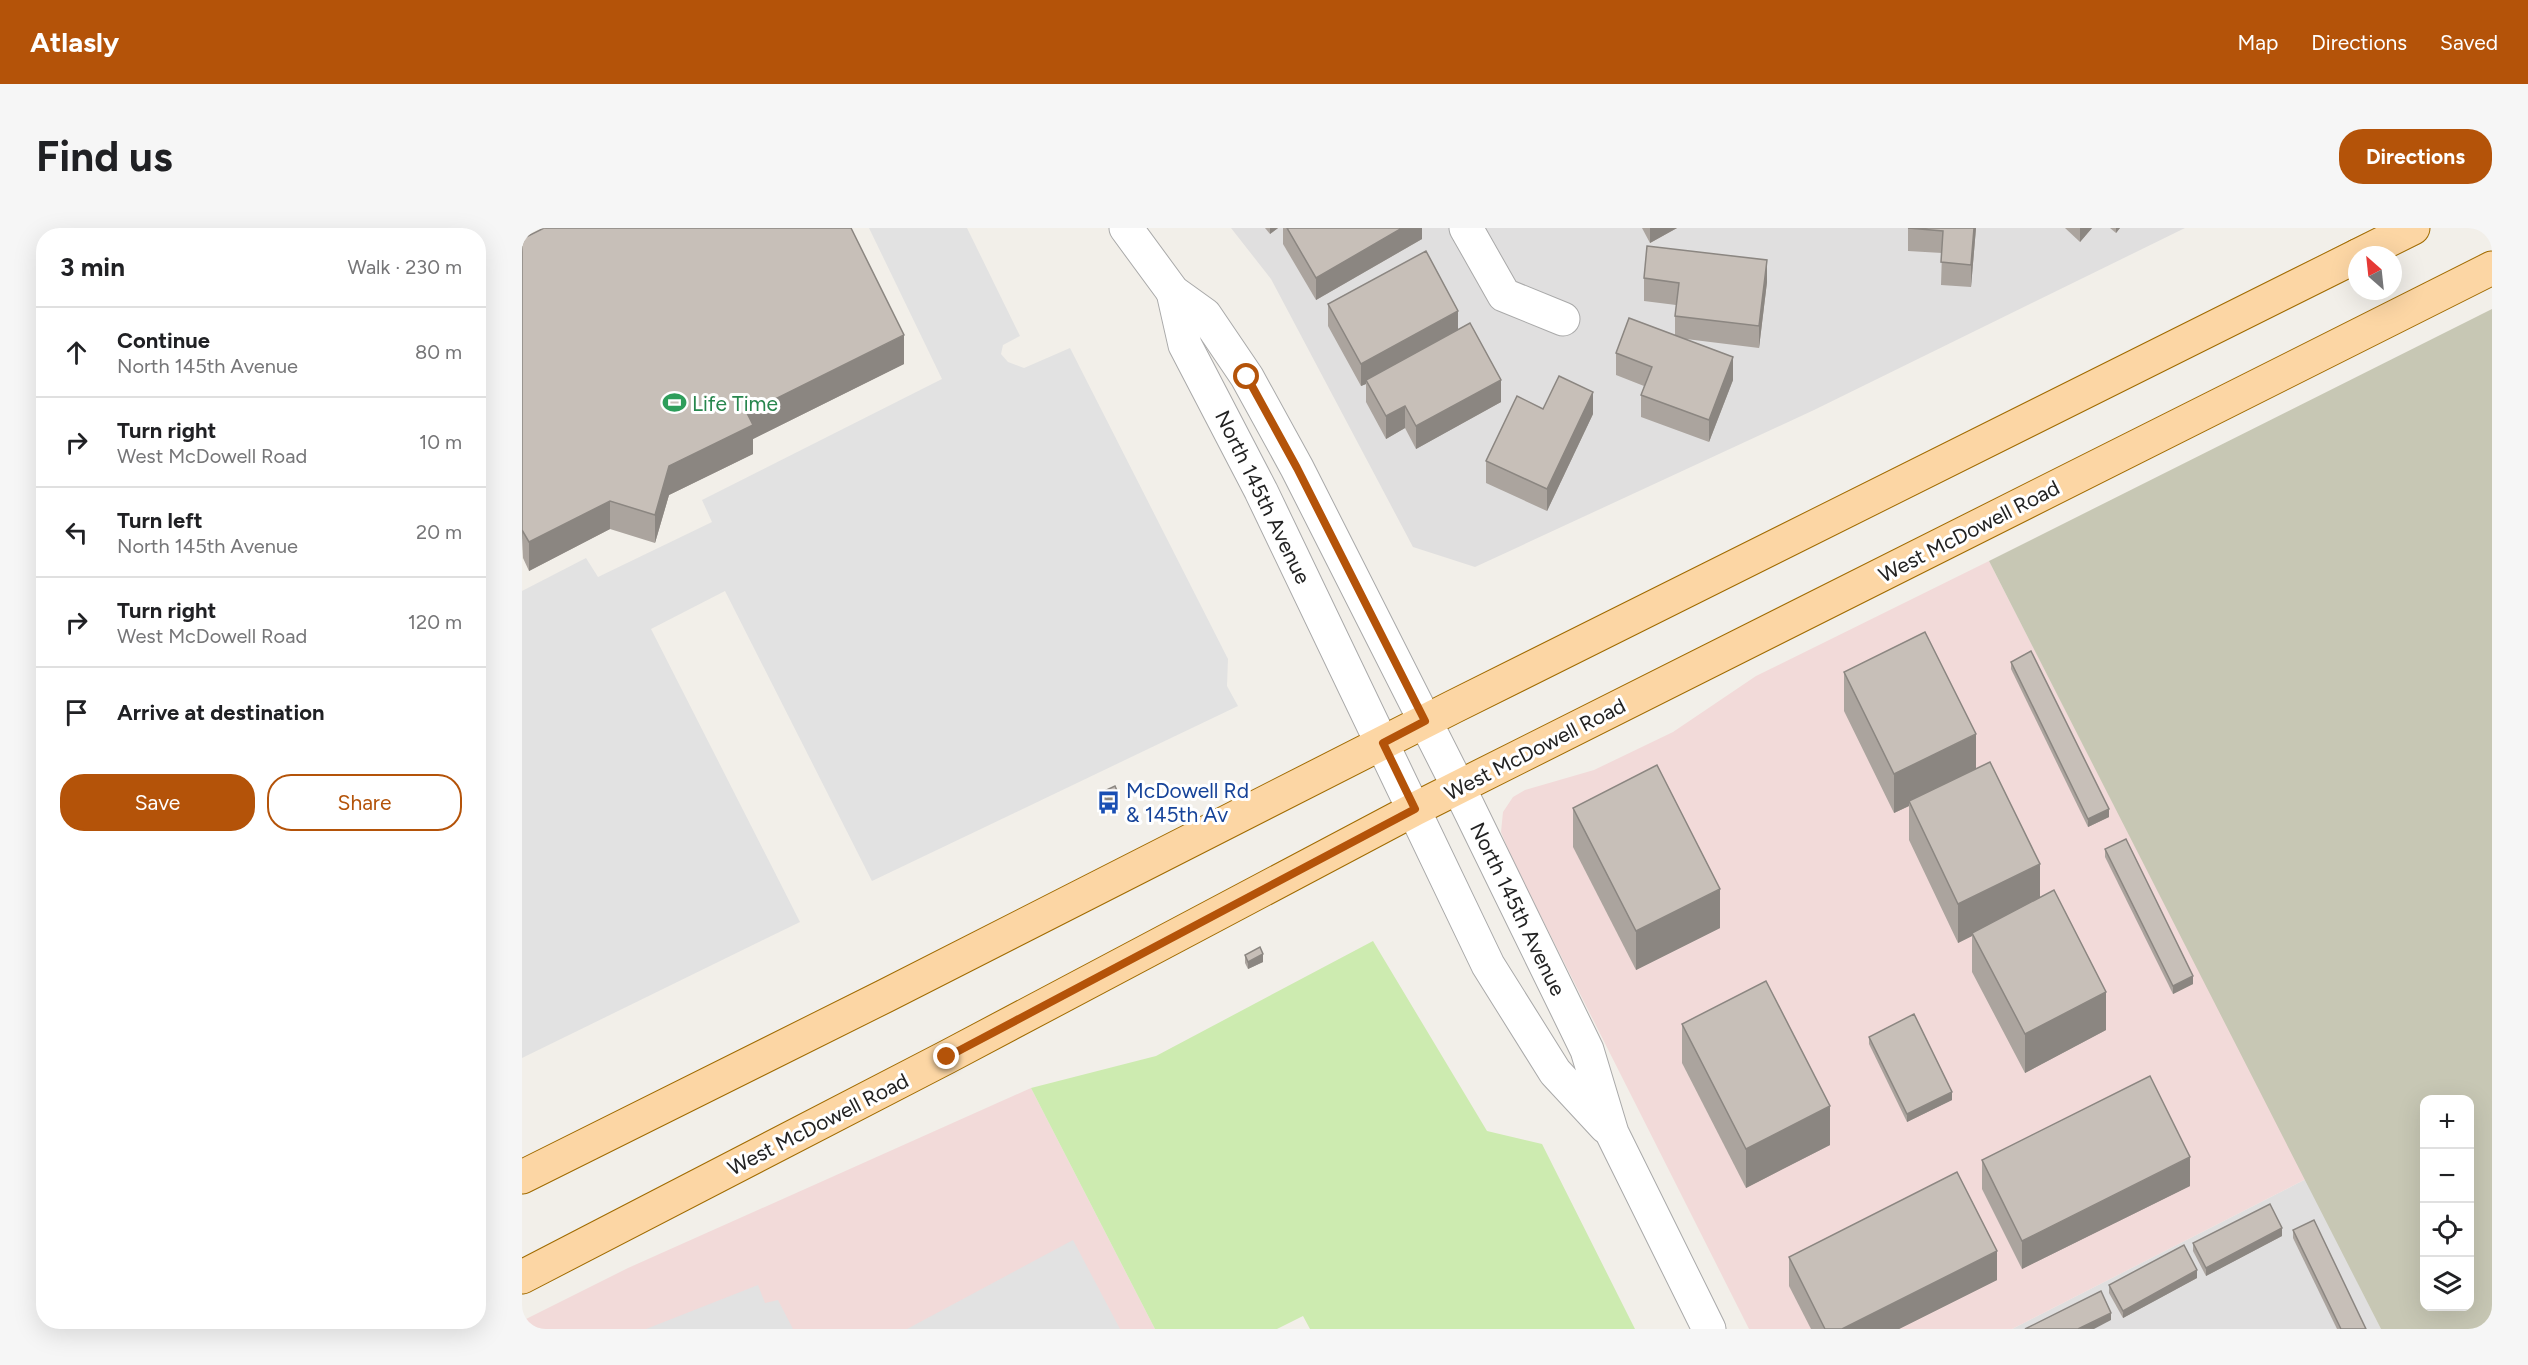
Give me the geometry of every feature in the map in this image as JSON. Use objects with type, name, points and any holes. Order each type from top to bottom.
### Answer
[{"type":"main road","points":[[2376,246],[2413,228]]},
{"type":"main road","points":[[522,1177],[885,996],[1425,721],[2348,260]]},
{"type":"main road","name":"West McDowell Road","points":[[522,1277],[947,1057],[1415,809],[2492,268]]},
{"type":"street","name":"North 145th Avenue","points":[[1126,228],[1173,292],[1205,315],[1247,377],[1297,468],[1459,788],[1587,1050],[1611,1133],[1709,1329]]},
{"type":"street","points":[[1466,228],[1504,295],[1563,319]]},
{"type":"street","name":"North 145th Avenue","points":[[1173,292],[1185,345],[1240,449],[1415,809],[1469,926],[1506,993],[1555,1072],[1611,1133]]},
{"type":"shaded area","points":[[869,228],[967,228],[1020,336],[1003,345],[1001,354],[1008,362],[1024,368],[1070,348],[1228,659],[1227,686],[1238,706],[872,881],[725,591],[651,629],[800,922],[522,1058],[522,591],[586,558],[598,577],[712,522],[702,500],[942,379]]},
{"type":"shaded area","points":[[1231,228],[2185,228],[1814,410],[1475,567],[1413,547],[1271,279]]},
{"type":"shaded area","points":[[2492,309],[2492,1329],[2381,1329],[1989,561]]},
{"type":"shaded area","points":[[1989,561],[2306,1179],[2012,1329],[1749,1329],[1511,857],[1501,832],[1503,812],[1513,797],[1525,790],[1594,770],[1673,732],[1756,676]]},
{"type":"shaded area","points":[[1031,1088],[1155,1329],[522,1329],[522,1321],[628,1268]]},
{"type":"shaded area","points":[[2306,1179],[2381,1329],[2012,1329]]},
{"type":"shaded area","points":[[1073,1240],[1120,1329],[907,1329]]},
{"type":"shaded area","points":[[758,1285],[765,1303],[778,1300],[793,1329],[646,1329]]},
{"type":"green space","points":[[1373,941],[1487,1131],[1542,1144],[1635,1329],[1310,1329],[1303,1316],[1277,1329],[1155,1329],[1031,1088],[1156,1056]]},
{"type":"building","name":"Life Time","points":[[544,228],[851,228],[904,335],[747,413],[753,425],[669,466],[655,515],[610,501],[529,542],[522,530],[522,239]]},
{"type":"building","points":[[1287,228],[1402,228],[1316,278]]},
{"type":"building","points":[[1908,228],[1974,228],[1971,265],[1941,262],[1943,231]]},
{"type":"building","points":[[1647,246],[1767,260],[1759,326],[1675,316],[1679,283],[1644,278]]},
{"type":"building","points":[[1426,251],[1458,311],[1361,364],[1328,304]]},
{"type":"building","points":[[1629,318],[1733,357],[1709,420],[1641,395],[1652,367],[1616,353]]},
{"type":"building","points":[[1470,323],[1501,380],[1416,426],[1405,406],[1386,416],[1366,380]]},
{"type":"building","points":[[1559,376],[1593,392],[1547,489],[1486,461],[1517,396],[1543,409]]},
{"type":"building","points":[[1925,632],[1976,734],[1894,774],[1844,672]]},
{"type":"building","points":[[2031,651],[2109,809],[2088,819],[2011,662]]},
{"type":"building","points":[[1990,762],[2040,864],[1958,904],[1909,801]]},
{"type":"building","points":[[1657,765],[1720,889],[1636,931],[1573,808]]},
{"type":"building","points":[[1115,786],[1118,793],[1106,799],[1102,792]]},
{"type":"building","points":[[2126,839],[2193,976],[2173,986],[2105,849]]},
{"type":"building","points":[[2054,890],[2106,992],[2025,1034],[1972,933]]},
{"type":"building","points":[[1260,947],[1263,954],[1248,962],[1245,955]]},
{"type":"building","points":[[1766,981],[1830,1106],[1746,1149],[1682,1024]]},
{"type":"building","points":[[1914,1014],[1952,1092],[1907,1114],[1869,1037]]},
{"type":"building","points":[[2150,1076],[2190,1157],[2022,1241],[1982,1160]]},
{"type":"building","points":[[1957,1172],[1997,1251],[1842,1329],[1825,1329],[1789,1257]]},
{"type":"building","points":[[2270,1204],[2282,1228],[2206,1268],[2193,1243]]},
{"type":"building","points":[[2314,1220],[2366,1329],[2341,1329],[2293,1230]]},
{"type":"building","points":[[2184,1245],[2197,1270],[2123,1311],[2109,1285]]},
{"type":"building","points":[[2101,1291],[2111,1313],[2078,1329],[2025,1329]]},
{"type":"place","name":"Life Time","points":[[674,403]]},
{"type":"place","name":"McDowell Rd & 145th Av","points":[[1108,802]]},
{"type":"route","points":[[947,1057],[1415,809],[1383,743],[1425,721],[1297,468],[1247,377]]}]
